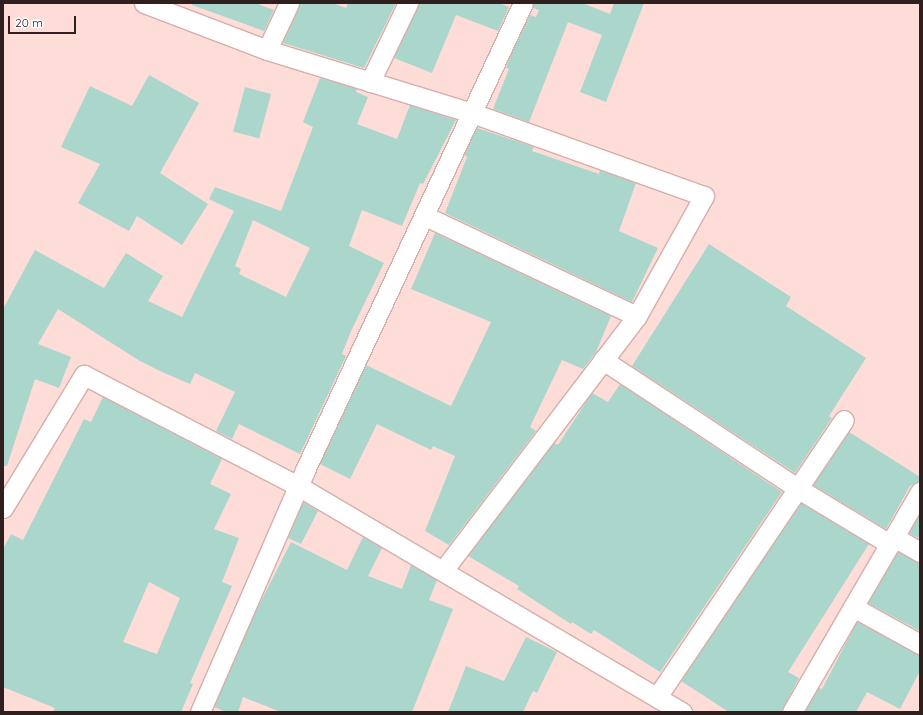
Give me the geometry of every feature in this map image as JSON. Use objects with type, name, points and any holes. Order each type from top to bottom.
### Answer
[{"type":"street","points":[[267,50],[289,3]]},
{"type":"street","points":[[370,82],[408,3]]},
{"type":"street","points":[[200,712],[298,486],[523,3]]},
{"type":"street","points":[[156,5],[267,50],[472,113],[704,196],[637,316],[443,571]]},
{"type":"street","points":[[425,216],[637,316]]},
{"type":"street","points":[[603,360],[797,488],[892,540],[920,552]]},
{"type":"street","points":[[3,508],[84,375],[298,486],[682,712]]},
{"type":"street","points":[[657,697],[844,420]]},
{"type":"street","points":[[792,712],[920,492]]},
{"type":"street","points":[[853,607],[920,644]]},
{"type":"building","points":[[192,3],[255,3],[274,10],[264,31],[192,5]]},
{"type":"building","points":[[300,3],[332,3],[346,8],[348,3],[396,3],[364,68],[283,43]]},
{"type":"building","points":[[419,3],[499,3],[509,7],[498,31],[456,15],[432,73],[394,58]]},
{"type":"building","points":[[534,3],[582,3],[610,14],[614,3],[644,3],[606,102],[580,92],[602,35],[568,22],[529,122],[493,109],[509,69],[506,68],[511,55],[530,15],[536,17],[539,10],[533,8]]},
{"type":"building","points":[[149,75],[199,103],[160,173],[208,204],[182,245],[137,216],[129,231],[78,203],[100,164],[61,147],[90,86],[132,106]]},
{"type":"building","points":[[320,78],[357,89],[356,92],[368,97],[357,124],[397,139],[410,105],[456,120],[423,184],[420,183],[402,226],[362,210],[349,246],[384,263],[351,331],[342,354],[346,356],[300,454],[239,424],[232,439],[216,431],[235,392],[195,373],[190,384],[162,372],[140,361],[58,309],[38,344],[71,357],[59,388],[35,379],[7,466],[3,466],[3,309],[35,250],[104,288],[126,253],[163,276],[148,301],[182,317],[234,211],[209,199],[215,187],[281,211],[313,127],[303,122]],"holes":[[[253,220],[310,248],[286,297],[239,274],[241,269],[235,266]]]},
{"type":"building","points":[[245,87],[271,94],[259,138],[233,131]]},
{"type":"building","points":[[477,128],[534,147],[532,151],[599,174],[600,170],[636,183],[619,231],[658,248],[632,302],[445,213],[467,157],[464,155]]},
{"type":"building","points":[[435,233],[611,316],[596,352],[583,369],[562,360],[530,427],[536,431],[449,545],[425,531],[455,456],[433,446],[431,450],[377,424],[350,479],[320,464],[366,365],[451,406],[491,322],[411,289]]},
{"type":"building","points":[[709,244],[791,297],[786,306],[866,358],[829,416],[832,418],[795,473],[632,366]]},
{"type":"building","points":[[620,384],[782,492],[660,672],[594,630],[591,634],[572,622],[571,624],[517,589],[519,586],[468,556],[554,443],[558,445],[592,393],[608,402]]},
{"type":"building","points":[[103,397],[222,459],[210,484],[231,494],[214,529],[239,538],[222,582],[232,586],[190,683],[193,684],[181,712],[53,712],[55,708],[3,687],[3,549],[11,534],[23,540],[84,419],[91,422]],"holes":[[[149,582],[180,598],[157,654],[123,642]]]},
{"type":"building","points":[[849,432],[920,477],[920,481],[910,486],[886,529],[813,485]]},
{"type":"building","points":[[303,502],[318,511],[301,544],[288,538]]},
{"type":"building","points":[[801,503],[869,544],[788,672],[799,678],[781,712],[729,712],[681,681]]},
{"type":"building","points":[[920,514],[920,539],[909,533]]},
{"type":"building","points":[[363,537],[382,548],[368,576],[402,589],[411,565],[437,580],[429,600],[453,609],[412,712],[281,712],[243,697],[238,712],[226,712],[214,707],[251,621],[291,542],[347,570]]},
{"type":"building","points":[[898,552],[920,563],[920,631],[868,603]]},
{"type":"building","points":[[857,622],[920,655],[920,671],[900,709],[867,692],[856,712],[805,712],[819,688],[822,689]]},
{"type":"building","points":[[526,637],[557,652],[537,693],[533,691],[523,712],[448,712],[466,666],[504,681]]}]
